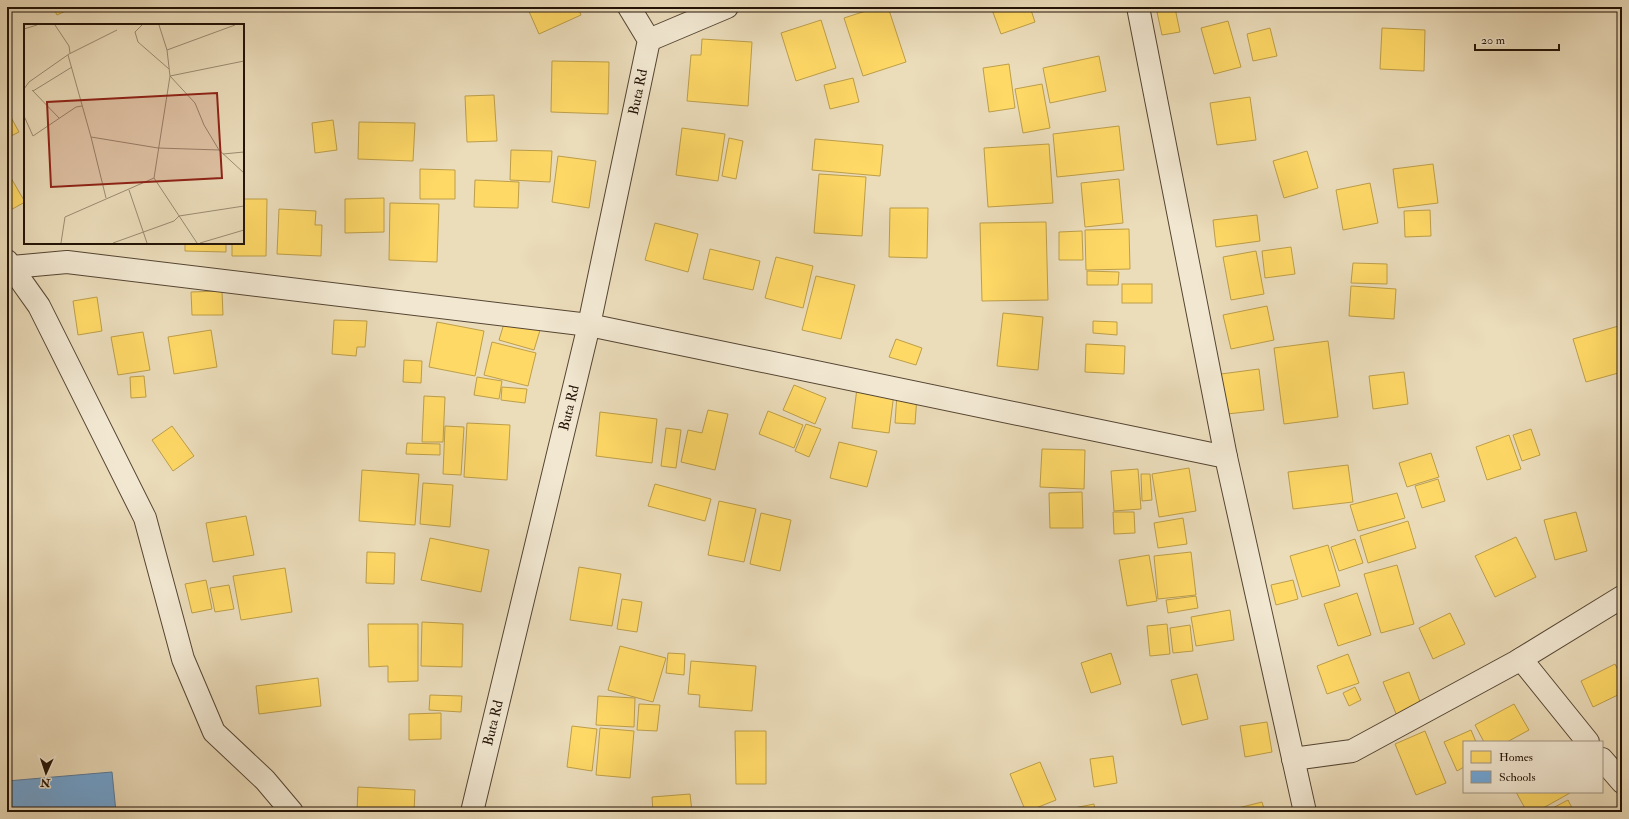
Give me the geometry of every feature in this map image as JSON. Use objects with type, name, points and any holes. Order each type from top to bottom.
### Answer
[{"type":"street","points":[[629,7],[649,40],[727,7]]},
{"type":"street","points":[[1138,7],[1226,457],[1305,812]]},
{"type":"street","name":"Buta Rd","points":[[472,812],[589,325],[649,40]]},
{"type":"street","points":[[10,264],[67,262],[589,325],[1226,457]]},
{"type":"street","points":[[10,264],[39,306],[145,518],[183,659],[214,732],[265,780],[292,812]]},
{"type":"street","points":[[1293,759],[1352,751],[1521,659],[1622,597]]},
{"type":"street","points":[[1521,659],[1587,741]]},
{"type":"street","points":[[1603,760],[1622,782]]},
{"type":"building: Homes","points":[[53,7],[74,7],[57,15]]},
{"type":"building: Homes","points":[[527,7],[578,7],[581,15],[539,34]]},
{"type":"building: Homes","points":[[878,7],[888,7],[906,62],[863,76],[844,18]]},
{"type":"building: Homes","points":[[991,7],[1030,7],[1035,22],[1001,34]]},
{"type":"building: Homes","points":[[1175,8],[1180,32],[1162,35],[1157,12]]},
{"type":"building: Homes","points":[[821,20],[836,68],[796,81],[781,33]]},
{"type":"building: Homes","points":[[1228,21],[1241,67],[1214,74],[1201,28]]},
{"type":"building: Homes","points":[[1270,28],[1277,56],[1253,61],[1247,34]]},
{"type":"building: Homes","points":[[1382,28],[1425,30],[1424,71],[1380,69]]},
{"type":"building: Homes","points":[[702,39],[752,42],[748,106],[687,101],[691,55],[701,55]]},
{"type":"building: Homes","points":[[1099,56],[1106,91],[1050,103],[1043,68]]},
{"type":"building: Homes","points":[[552,61],[609,62],[608,114],[551,112]]},
{"type":"building: Homes","points":[[1009,64],[1015,108],[989,112],[983,68]]},
{"type":"building: Homes","points":[[853,78],[859,102],[830,109],[824,85]]},
{"type":"building: Homes","points":[[1042,84],[1050,128],[1023,133],[1015,89]]},
{"type":"building: Homes","points":[[494,95],[497,141],[467,142],[465,96]]},
{"type":"building: Homes","points":[[1250,97],[1256,140],[1217,145],[1210,103]]},
{"type":"building: Homes","points":[[7,110],[19,132],[7,138]]},
{"type":"building: Homes","points":[[333,120],[337,150],[315,153],[312,123]]},
{"type":"building: Homes","points":[[359,122],[415,123],[413,161],[358,159]]},
{"type":"building: Homes","points":[[1119,126],[1124,170],[1057,177],[1053,134]]},
{"type":"building: Homes","points":[[682,128],[725,134],[718,181],[676,175]]},
{"type":"building: Homes","points":[[729,138],[743,141],[736,179],[722,176]]},
{"type":"building: Homes","points":[[815,139],[883,145],[880,176],[812,170]]},
{"type":"building: Homes","points":[[1049,144],[1053,203],[988,207],[984,148]]},
{"type":"building: Homes","points":[[511,150],[552,151],[550,182],[510,180]]},
{"type":"building: Homes","points":[[1307,151],[1318,188],[1284,198],[1273,161]]},
{"type":"building: Homes","points":[[558,156],[596,161],[589,208],[552,202]]},
{"type":"building: Homes","points":[[1433,164],[1438,203],[1398,208],[1393,169]]},
{"type":"building: Homes","points":[[420,169],[455,170],[455,199],[420,199]]},
{"type":"building: Homes","points":[[7,171],[24,203],[7,212]]},
{"type":"building: Homes","points":[[819,174],[866,177],[862,236],[814,233]]},
{"type":"building: Homes","points":[[1119,179],[1123,223],[1085,227],[1081,183]]},
{"type":"building: Homes","points":[[475,180],[519,182],[518,208],[474,207]]},
{"type":"building: Homes","points":[[1370,183],[1378,223],[1343,230],[1336,190]]},
{"type":"building: Homes","points":[[384,198],[384,232],[345,233],[345,199]]},
{"type":"building: Homes","points":[[244,199],[267,199],[266,256],[232,256],[232,244],[244,244]]},
{"type":"building: Homes","points":[[390,203],[439,204],[437,262],[389,260]]},
{"type":"building: Homes","points":[[890,208],[928,208],[927,258],[889,257]]},
{"type":"building: Homes","points":[[279,209],[316,211],[315,225],[322,225],[321,256],[277,254]]},
{"type":"building: Homes","points":[[1430,210],[1431,236],[1405,237],[1404,211]]},
{"type":"building: Homes","points":[[1257,215],[1260,241],[1216,247],[1213,220]]},
{"type":"building: Homes","points":[[1046,222],[1048,300],[982,301],[980,223]]},
{"type":"building: Homes","points":[[655,223],[698,234],[688,272],[645,260]]},
{"type":"building: Homes","points":[[1129,229],[1130,269],[1086,270],[1085,230]]},
{"type":"building: Homes","points":[[1082,231],[1083,260],[1059,260],[1059,232]]},
{"type":"building: Homes","points":[[185,244],[226,244],[226,252],[185,251]]},
{"type":"building: Homes","points":[[1291,247],[1295,274],[1265,278],[1262,251]]},
{"type":"building: Homes","points":[[710,249],[760,261],[753,290],[703,279]]},
{"type":"building: Homes","points":[[1256,251],[1264,294],[1231,300],[1223,257]]},
{"type":"building: Homes","points":[[776,257],[813,266],[803,308],[765,298]]},
{"type":"building: Homes","points":[[1353,263],[1387,264],[1387,284],[1351,283]]},
{"type":"building: Homes","points":[[1087,271],[1119,272],[1118,285],[1087,285]]},
{"type":"building: Homes","points":[[816,276],[855,285],[841,339],[802,330]]},
{"type":"building: Homes","points":[[1122,284],[1152,284],[1152,303],[1122,303]]},
{"type":"building: Homes","points":[[1351,286],[1396,289],[1394,319],[1349,316]]},
{"type":"building: Homes","points":[[222,291],[223,315],[192,315],[191,292]]},
{"type":"building: Homes","points":[[97,297],[102,331],[78,335],[73,301]]},
{"type":"building: Homes","points":[[1267,306],[1274,340],[1231,349],[1223,315]]},
{"type":"building: Homes","points":[[1003,313],[1043,317],[1038,370],[997,366]]},
{"type":"building: Homes","points":[[506,317],[541,327],[534,350],[499,340]]},
{"type":"building: Homes","points":[[334,320],[367,321],[365,347],[357,347],[356,356],[332,354]]},
{"type":"building: Homes","points":[[1093,321],[1117,322],[1117,335],[1093,333]]},
{"type":"building: Homes","points":[[437,322],[484,331],[475,376],[429,367]]},
{"type":"building: Homes","points":[[1622,325],[1622,372],[1586,382],[1573,339]]},
{"type":"building: Homes","points":[[211,330],[217,367],[174,374],[168,337]]},
{"type":"building: Homes","points":[[143,332],[150,370],[118,375],[111,337]]},
{"type":"building: Homes","points":[[896,339],[922,348],[916,365],[889,357]]},
{"type":"building: Homes","points":[[1328,341],[1338,417],[1284,424],[1274,348]]},
{"type":"building: Homes","points":[[492,342],[536,353],[528,386],[484,375]]},
{"type":"building: Homes","points":[[1086,344],[1125,346],[1124,374],[1085,372]]},
{"type":"building: Homes","points":[[404,360],[422,361],[421,383],[403,382]]},
{"type":"building: Homes","points":[[1259,369],[1264,410],[1227,414],[1221,374]]},
{"type":"building: Homes","points":[[1404,372],[1408,404],[1373,409],[1369,376]]},
{"type":"building: Homes","points":[[144,376],[146,397],[131,398],[130,377]]},
{"type":"building: Homes","points":[[477,377],[502,381],[499,399],[474,395]]},
{"type":"building: Homes","points":[[794,385],[826,398],[815,424],[783,410]]},
{"type":"building: Homes","points":[[502,387],[527,389],[525,403],[501,400]]},
{"type":"building: Homes","points":[[857,388],[894,393],[889,433],[852,428]]},
{"type":"building: Homes","points":[[897,394],[917,396],[915,424],[895,423]]},
{"type":"building: Homes","points":[[424,396],[445,397],[443,442],[422,442]]},
{"type":"building: Homes","points":[[708,410],[728,414],[715,470],[681,462],[688,430],[702,433]]},
{"type":"building: Homes","points":[[768,411],[803,425],[794,448],[759,434]]},
{"type":"building: Homes","points":[[600,412],[657,419],[652,463],[596,456]]},
{"type":"building: Homes","points":[[467,423],[510,425],[507,480],[464,477]]},
{"type":"building: Homes","points":[[806,424],[821,429],[809,457],[795,451]]},
{"type":"building: Homes","points":[[172,426],[194,456],[173,471],[152,440]]},
{"type":"building: Homes","points":[[445,426],[464,427],[461,475],[443,474]]},
{"type":"building: Homes","points":[[666,428],[681,430],[676,468],[661,466]]},
{"type":"building: Homes","points":[[1531,429],[1540,455],[1522,461],[1513,435]]},
{"type":"building: Homes","points":[[1509,435],[1521,469],[1487,480],[1476,447]]},
{"type":"building: Homes","points":[[839,442],[877,451],[867,487],[830,478]]},
{"type":"building: Homes","points":[[407,443],[440,444],[440,455],[406,454]]},
{"type":"building: Homes","points":[[1042,449],[1085,450],[1084,489],[1040,487]]},
{"type":"building: Homes","points":[[1431,453],[1439,477],[1407,487],[1399,463]]},
{"type":"building: Homes","points":[[1348,465],[1353,502],[1293,509],[1288,472]]},
{"type":"building: Homes","points":[[1189,468],[1196,511],[1159,517],[1152,474]]},
{"type":"building: Homes","points":[[1138,469],[1141,509],[1114,511],[1111,471]]},
{"type":"building: Homes","points":[[362,470],[419,474],[415,525],[359,521]]},
{"type":"building: Homes","points":[[1141,474],[1150,474],[1152,500],[1142,501]]},
{"type":"building: Homes","points":[[1438,479],[1445,501],[1422,508],[1415,486]]},
{"type":"building: Homes","points":[[423,483],[453,485],[450,527],[420,524]]},
{"type":"building: Homes","points":[[655,484],[711,499],[705,521],[648,506]]},
{"type":"building: Homes","points":[[1082,492],[1083,528],[1050,528],[1049,493]]},
{"type":"building: Homes","points":[[1397,493],[1405,518],[1358,531],[1350,505]]},
{"type":"building: Homes","points":[[719,501],[756,509],[744,562],[708,555]]},
{"type":"building: Homes","points":[[1113,512],[1134,512],[1135,533],[1114,534]]},
{"type":"building: Homes","points":[[1576,512],[1587,551],[1555,560],[1544,520]]},
{"type":"building: Homes","points":[[761,513],[791,520],[780,571],[750,564]]},
{"type":"building: Homes","points":[[246,516],[254,555],[213,562],[206,523]]},
{"type":"building: Homes","points":[[1183,518],[1187,544],[1158,548],[1154,523]]},
{"type":"building: Homes","points":[[1408,521],[1416,548],[1368,563],[1360,536]]},
{"type":"building: Homes","points":[[1516,537],[1536,577],[1495,597],[1475,556]]},
{"type":"building: Homes","points":[[430,538],[489,550],[481,592],[421,580]]},
{"type":"building: Homes","points":[[1355,539],[1363,563],[1339,571],[1331,547]]},
{"type":"building: Homes","points":[[1328,545],[1340,586],[1302,597],[1290,556]]},
{"type":"building: Homes","points":[[367,552],[395,553],[394,584],[366,583]]},
{"type":"building: Homes","points":[[1191,552],[1196,595],[1158,599],[1154,556]]},
{"type":"building: Homes","points":[[1149,555],[1157,601],[1127,606],[1119,560]]},
{"type":"building: Homes","points":[[1397,565],[1414,624],[1381,633],[1364,574]]},
{"type":"building: Homes","points":[[579,567],[621,574],[612,626],[570,620]]},
{"type":"building: Homes","points":[[285,568],[292,612],[241,620],[233,576]]},
{"type":"building: Homes","points":[[206,580],[212,609],[192,613],[185,584]]},
{"type":"building: Homes","points":[[1293,580],[1298,599],[1276,605],[1271,585]]},
{"type":"building: Homes","points":[[229,585],[234,609],[215,612],[210,588]]},
{"type":"building: Homes","points":[[1357,593],[1371,635],[1338,646],[1324,604]]},
{"type":"building: Homes","points":[[1196,596],[1198,608],[1168,613],[1166,600]]},
{"type":"building: Homes","points":[[622,599],[642,602],[637,632],[617,629]]},
{"type":"building: Homes","points":[[1230,610],[1234,640],[1196,646],[1191,617]]},
{"type":"building: Homes","points":[[1450,613],[1465,644],[1433,659],[1419,628]]},
{"type":"building: Homes","points":[[422,622],[463,624],[462,667],[421,666]]},
{"type":"building: Homes","points":[[368,624],[418,624],[418,681],[388,682],[388,666],[369,667]]},
{"type":"building: Homes","points":[[1167,624],[1170,654],[1150,656],[1147,626]]},
{"type":"building: Homes","points":[[1190,625],[1193,651],[1173,653],[1170,628]]},
{"type":"building: Homes","points":[[620,646],[666,658],[653,702],[608,690]]},
{"type":"building: Homes","points":[[668,653],[685,654],[684,675],[666,673]]},
{"type":"building: Homes","points":[[1111,653],[1121,684],[1091,693],[1081,663]]},
{"type":"building: Homes","points":[[1348,654],[1359,683],[1327,694],[1317,666]]},
{"type":"building: Homes","points":[[691,661],[756,666],[752,711],[699,707],[700,695],[688,694]]},
{"type":"building: Homes","points":[[1615,664],[1622,678],[1622,693],[1593,707],[1581,681]]},
{"type":"building: Homes","points":[[1409,672],[1422,707],[1397,716],[1383,682]]},
{"type":"building: Homes","points":[[1197,674],[1208,719],[1182,725],[1171,680]]},
{"type":"building: Homes","points":[[318,678],[321,706],[259,714],[256,686]]},
{"type":"building: Homes","points":[[1355,687],[1361,700],[1349,706],[1343,693]]},
{"type":"building: Homes","points":[[430,695],[462,696],[461,712],[429,710]]},
{"type":"building: Homes","points":[[598,696],[635,698],[634,727],[596,725]]},
{"type":"building: Homes","points":[[639,704],[660,705],[657,731],[637,730]]},
{"type":"building: Homes","points":[[1514,704],[1529,730],[1509,741],[1483,741],[1475,725]]},
{"type":"building: Homes","points":[[441,713],[441,739],[409,740],[409,714]]},
{"type":"building: Homes","points":[[1267,722],[1272,752],[1245,757],[1240,726]]},
{"type":"building: Homes","points":[[572,726],[597,729],[592,771],[567,767]]},
{"type":"building: Homes","points":[[600,728],[634,731],[630,778],[596,775]]},
{"type":"building: Homes","points":[[1471,730],[1476,741],[1463,741],[1463,768],[1457,771],[1444,742]]},
{"type":"building: Homes","points":[[735,731],[766,731],[766,784],[736,784]]},
{"type":"building: Homes","points":[[1425,731],[1446,783],[1416,795],[1395,744]]},
{"type":"building: Homes","points":[[1113,756],[1117,783],[1094,787],[1090,759]]},
{"type":"building: Homes","points":[[1040,762],[1056,800],[1026,812],[1010,774]]},
{"type":"building: Homes","points":[[358,787],[415,790],[414,812],[357,812]]},
{"type":"building: Homes","points":[[1517,793],[1570,793],[1536,812],[1527,812]]},
{"type":"building: Homes","points":[[690,794],[692,812],[653,812],[652,797]]},
{"type":"building: Homes","points":[[1568,800],[1574,812],[1545,812]]},
{"type":"building: Homes","points":[[1262,802],[1265,812],[1222,812]]},
{"type":"building: Homes","points":[[1094,804],[1095,812],[1070,812],[1069,809]]},
{"type":"building: Schools","points":[[112,772],[116,812],[7,812],[7,781]]}]
